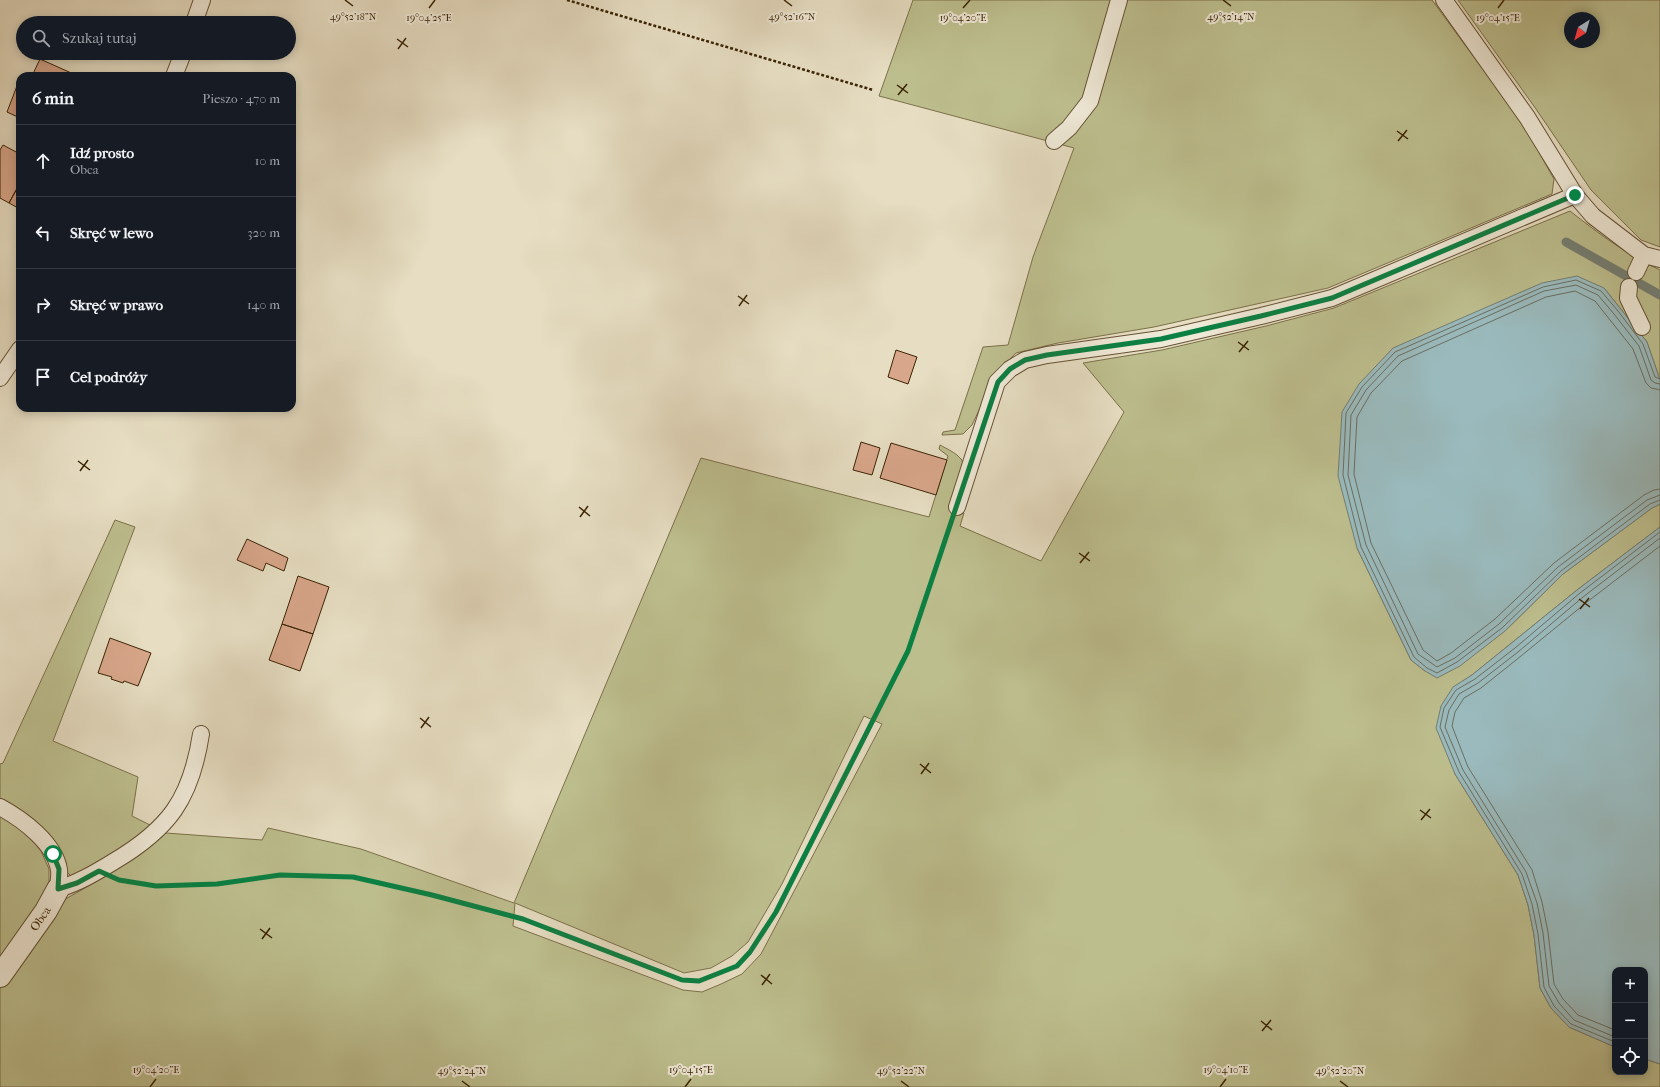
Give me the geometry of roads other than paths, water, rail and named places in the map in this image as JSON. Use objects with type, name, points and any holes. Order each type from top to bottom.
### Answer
[{"type":"street","name":"Obca","points":[[0,976],[46,911],[58,889]]},
{"type":"lane","points":[[196,16],[202,0]]},
{"type":"lane","points":[[1054,141],[1070,128],[1090,100],[1119,0]]},
{"type":"lane","points":[[1444,0],[1527,117],[1575,195],[1593,216],[1644,255],[1660,259]]},
{"type":"lane","points":[[176,72],[180,60]]},
{"type":"lane","points":[[957,507],[998,382],[1010,369],[1025,360],[1047,355],[1161,339],[1332,298],[1575,195]]},
{"type":"lane","points":[[1636,272],[1644,255]]},
{"type":"lane","points":[[1629,287],[1628,298],[1642,327]]},
{"type":"lane","points":[[0,378],[16,355]]},
{"type":"lane","points":[[58,889],[77,883],[136,848],[158,830],[173,814],[186,791],[197,760],[201,734]]},
{"type":"lane","name":"Obca","points":[[0,807],[22,822],[44,842],[53,854],[59,869],[58,889]]},
{"type":"water","points":[[1577,276],[1604,288],[1647,342],[1660,380],[1660,504],[1652,508],[1563,574],[1505,631],[1460,666],[1437,678],[1411,660],[1357,548],[1338,476],[1342,412],[1359,384],[1393,348],[1542,283]]},
{"type":"water","points":[[1660,527],[1660,1064],[1648,1060],[1648,967],[1612,967],[1612,1046],[1569,1027],[1551,1008],[1540,988],[1534,935],[1528,905],[1518,875],[1455,774],[1436,728],[1441,706],[1453,687],[1472,675],[1577,590]]},
{"type":"waterway","points":[[1566,242],[1660,295]]}]
